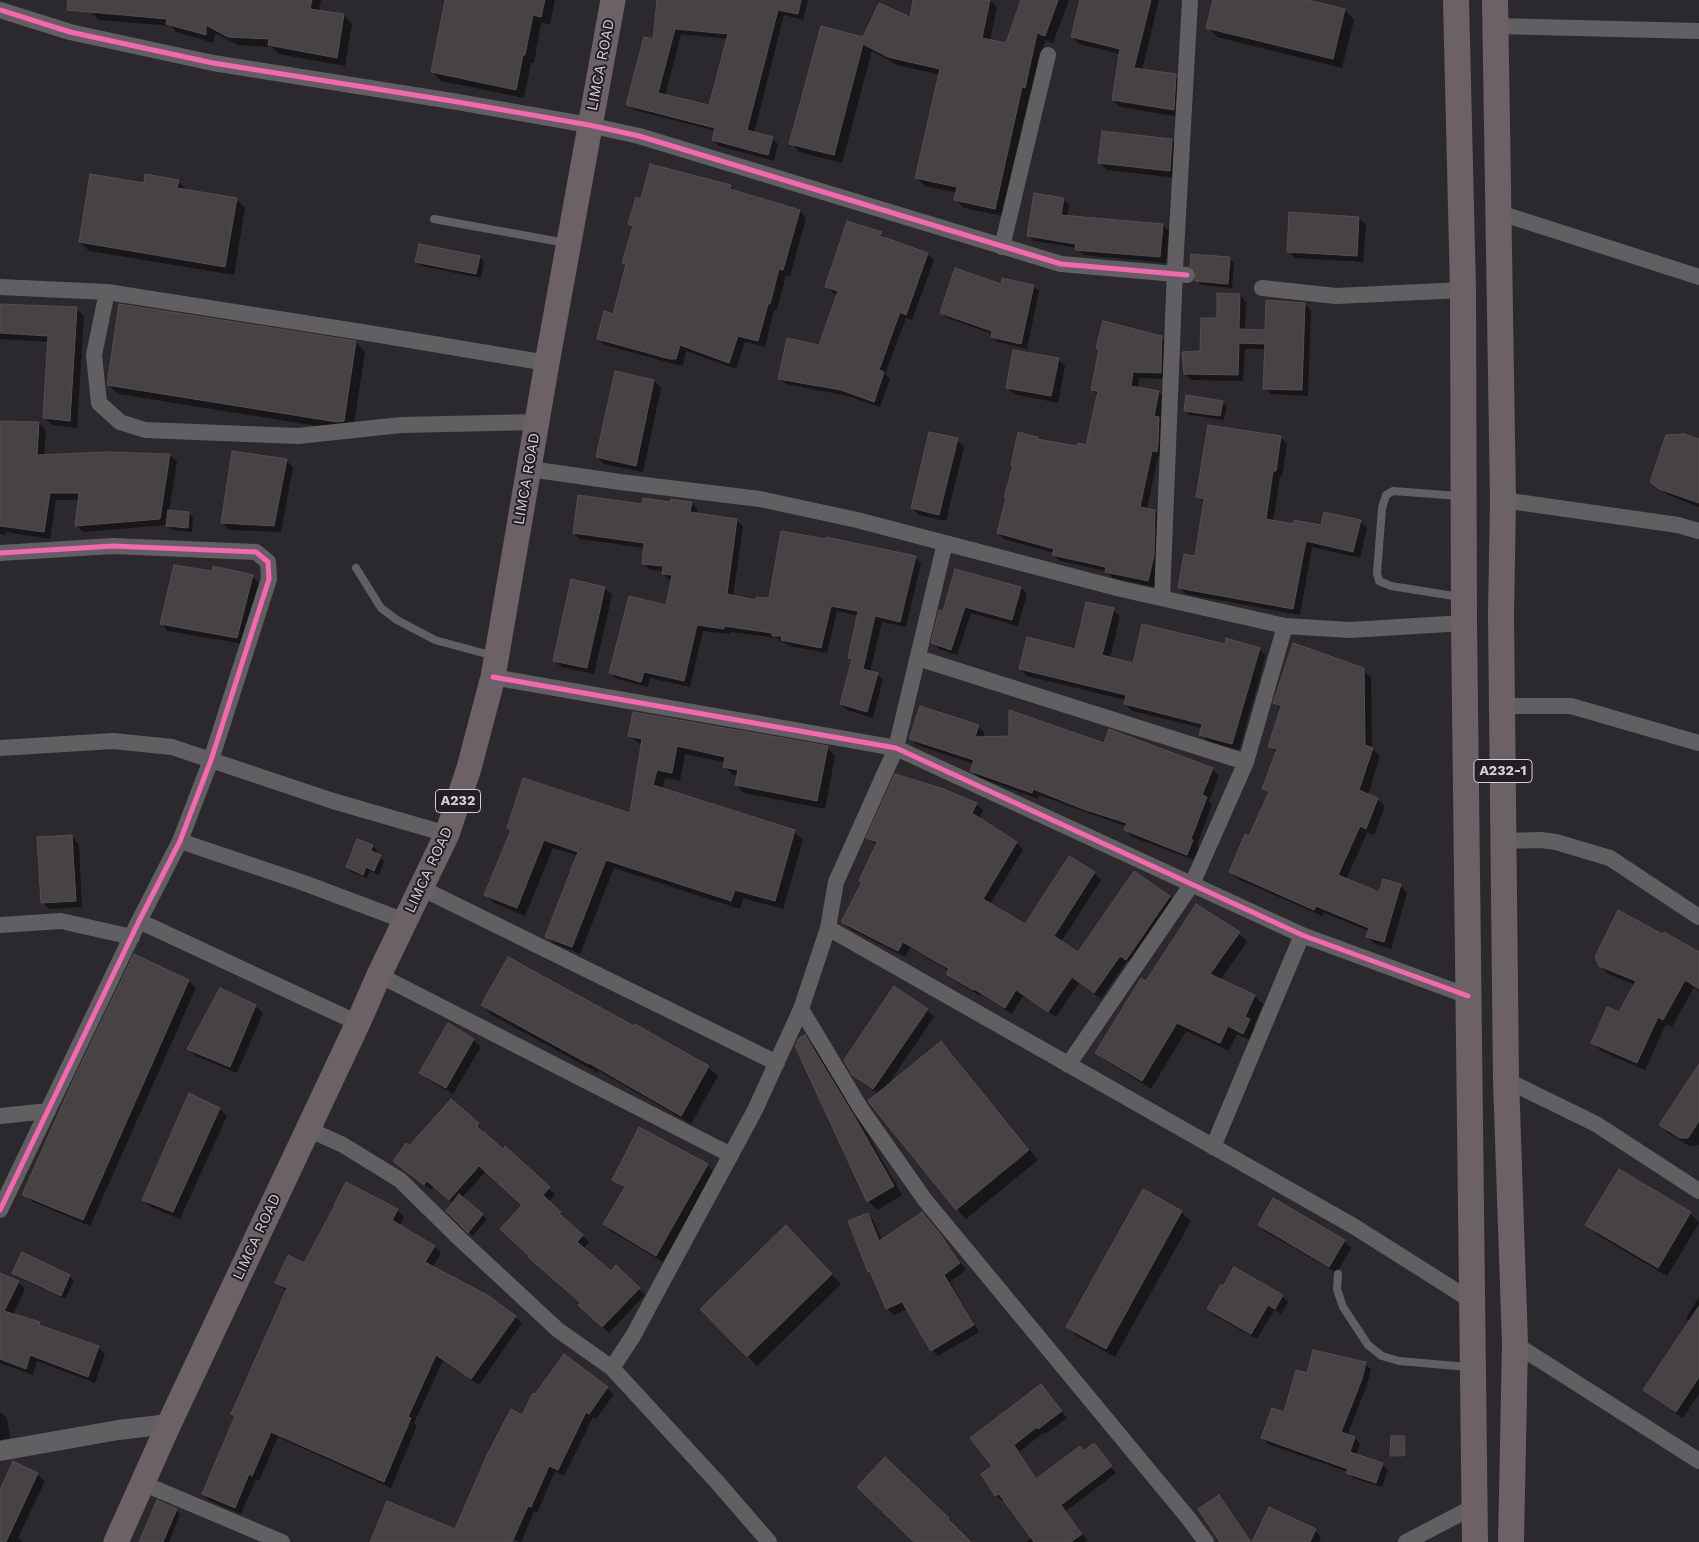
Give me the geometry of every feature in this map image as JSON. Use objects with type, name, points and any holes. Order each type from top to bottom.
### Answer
[{"type":"highway","name":"A232-1","points":[[1495,0],[1503,500],[1501,616],[1506,1080],[1515,1344],[1511,1542]]},
{"type":"highway","name":"A232-1","points":[[1450,1],[1463,290],[1464,610],[1475,1542]]},
{"type":"main road","name":"LIMCA ROAD","points":[[116,1542],[169,1424],[447,834],[469,768],[495,667],[530,469],[546,363],[613,0]]},
{"type":"street","points":[[1162,598],[1181,274],[1190,0]]},
{"type":"street","points":[[0,10],[70,32],[213,63],[452,101],[589,125],[639,136],[1061,264],[1181,274]]},
{"type":"street","points":[[1495,26],[1699,31]]},
{"type":"street","points":[[1002,247],[1048,55]]},
{"type":"street","points":[[1497,212],[1699,278]]},
{"type":"street","points":[[0,287],[107,292],[546,363]]},
{"type":"street","points":[[1262,288],[1336,296],[1463,290]]},
{"type":"street","points":[[107,292],[94,355],[99,403],[120,422],[136,428],[145,430],[298,436],[401,425],[537,422]]},
{"type":"street","points":[[530,469],[760,499],[857,520],[1121,589],[1285,626],[1350,630],[1464,610]]},
{"type":"street","points":[[1503,500],[1678,525],[1699,531]]},
{"type":"street","points":[[612,1368],[634,1336],[755,1110],[801,1009],[828,928],[836,882],[896,748],[945,543]]},
{"type":"street","points":[[0,553],[113,546],[256,552],[268,562],[269,579],[212,760],[180,841],[139,921],[0,1210]]},
{"type":"street","points":[[1068,1065],[1192,884],[1246,762],[1285,626]]},
{"type":"street","points":[[918,658],[1246,762]]},
{"type":"street","points":[[495,667],[896,748],[1302,934],[1468,996]]},
{"type":"street","points":[[1502,706],[1571,706],[1699,743]]},
{"type":"street","points":[[0,748],[113,741],[172,746],[333,801],[447,834]]},
{"type":"street","points":[[1503,840],[1556,842],[1610,858],[1699,917]]},
{"type":"street","points":[[180,841],[304,882],[405,921]]},
{"type":"street","points":[[421,888],[777,1063]]},
{"type":"street","points":[[0,925],[61,921],[132,937]]},
{"type":"street","points":[[139,921],[358,1024]]},
{"type":"street","points":[[828,928],[1355,1227],[1472,1301]]},
{"type":"street","points":[[1213,1147],[1302,934]]},
{"type":"street","points":[[379,975],[731,1154]]},
{"type":"street","points":[[801,1009],[861,1109],[925,1200],[1183,1511],[1206,1542]]},
{"type":"street","points":[[1506,1080],[1596,1124],[1699,1191]]},
{"type":"street","points":[[0,1116],[48,1111]]},
{"type":"street","points":[[308,1128],[343,1145],[400,1180],[460,1240],[558,1330],[612,1368],[718,1483],[769,1542]]},
{"type":"street","points":[[1515,1344],[1699,1461]]},
{"type":"street","points":[[0,1451],[118,1430],[169,1424]]},
{"type":"street","points":[[142,1483],[282,1542]]},
{"type":"street","points":[[1406,1542],[1475,1506]]},
{"type":"lane","points":[[434,219],[568,243]]},
{"type":"lane","points":[[1463,497],[1393,491],[1386,495],[1382,508],[1377,573],[1380,582],[1464,610]]},
{"type":"lane","points":[[356,568],[381,608],[396,620],[495,667]]},
{"type":"lane","points":[[1338,1274],[1337,1289],[1343,1307],[1368,1345],[1382,1356],[1399,1361],[1473,1368]]},
{"type":"building","points":[[68,0],[312,0],[310,9],[344,14],[337,58],[268,45],[269,39],[228,37],[206,25],[206,35],[166,24],[167,19],[67,10]]},
{"type":"building","points":[[445,0],[545,0],[541,17],[533,15],[516,90],[431,72]]},
{"type":"building","points":[[657,0],[801,0],[798,14],[778,10],[747,130],[773,137],[768,155],[712,140],[715,128],[626,105],[644,37],[653,39]],"holes":[[[675,29],[728,34],[709,105],[658,93]]]},
{"type":"building","points":[[913,0],[990,0],[982,38],[1006,43],[1021,0],[1058,0],[1045,36],[1037,33],[1025,88],[1022,87],[995,209],[954,200],[957,187],[915,178],[940,69],[888,57],[863,44],[834,155],[789,144],[821,26],[863,37],[879,3],[910,17]]},
{"type":"building","points":[[1080,0],[1151,0],[1134,68],[1176,74],[1174,110],[1112,100],[1120,49],[1071,37]]},
{"type":"building","points":[[1213,0],[1308,0],[1345,9],[1333,59],[1206,28]]},
{"type":"building","points":[[1102,131],[1172,139],[1170,171],[1098,163]]},
{"type":"building","points":[[650,164],[731,185],[730,189],[800,210],[783,270],[779,269],[758,341],[738,336],[729,363],[680,345],[676,359],[670,359],[597,339],[604,311],[613,314],[626,264],[622,263],[633,226],[628,224],[636,197],[641,199]]},
{"type":"building","points":[[90,174],[144,183],[145,174],[179,180],[177,188],[237,198],[225,267],[79,242]]},
{"type":"building","points":[[1034,193],[1064,198],[1061,215],[1163,224],[1160,257],[1075,250],[1076,244],[1027,236]]},
{"type":"building","points":[[1289,212],[1359,217],[1357,256],[1287,252]]},
{"type":"building","points":[[847,221],[882,232],[880,236],[928,253],[906,315],[900,312],[879,370],[884,372],[874,402],[841,390],[778,379],[787,338],[819,345],[838,291],[825,287]]},
{"type":"building","points":[[419,244],[480,256],[476,274],[415,262]]},
{"type":"building","points":[[1191,254],[1230,257],[1228,284],[1195,281],[1196,271],[1190,266]]},
{"type":"building","points":[[955,268],[1001,284],[1002,278],[1034,285],[1021,344],[991,337],[992,331],[940,313]]},
{"type":"building","points":[[1217,293],[1240,294],[1239,329],[1265,330],[1266,300],[1305,303],[1302,390],[1263,389],[1265,344],[1239,343],[1238,375],[1184,374],[1182,352],[1200,351],[1201,318],[1217,318]]},
{"type":"building","points":[[0,304],[77,307],[70,421],[43,418],[48,336],[0,333]]},
{"type":"building","points":[[119,304],[356,341],[344,421],[337,422],[107,385]]},
{"type":"building","points":[[1103,321],[1162,336],[1161,373],[1133,372],[1131,386],[1159,391],[1154,416],[1159,417],[1157,452],[1152,451],[1140,507],[1155,510],[1154,556],[1148,581],[1105,572],[1106,567],[1052,555],[1054,549],[997,533],[1006,498],[1004,497],[1013,466],[1011,465],[1018,432],[1038,437],[1037,439],[1077,446],[1078,443],[1086,445],[1098,391],[1091,390],[1099,349],[1096,348]]},
{"type":"building","points":[[1013,350],[1059,358],[1051,396],[1006,388]]},
{"type":"building","points":[[615,371],[654,380],[636,466],[596,457]]},
{"type":"building","points":[[1186,395],[1223,401],[1220,416],[1184,411]]},
{"type":"building","points":[[0,421],[39,422],[37,455],[108,452],[170,454],[160,519],[75,526],[79,493],[50,493],[44,532],[0,526]]},
{"type":"building","points":[[1208,425],[1281,436],[1276,471],[1273,471],[1266,519],[1294,524],[1294,520],[1321,525],[1324,512],[1361,520],[1353,552],[1306,541],[1293,609],[1178,588],[1184,554],[1195,556],[1204,499],[1196,497]]},
{"type":"building","points":[[929,432],[958,438],[939,515],[911,508]]},
{"type":"building","points":[[1684,434],[1699,439],[1699,503],[1659,489],[1650,482],[1666,435]]},
{"type":"building","points":[[232,451],[287,459],[274,526],[221,523]]},
{"type":"building","points":[[578,495],[642,504],[643,498],[671,502],[671,499],[692,502],[690,512],[737,519],[727,594],[756,600],[756,597],[769,598],[781,531],[826,539],[826,537],[916,556],[900,622],[875,616],[863,669],[878,673],[867,712],[840,704],[852,659],[848,658],[858,611],[831,606],[821,648],[781,640],[782,636],[772,636],[772,633],[724,626],[724,629],[697,625],[684,681],[644,672],[641,682],[609,673],[629,596],[666,605],[672,575],[662,574],[663,566],[642,564],[644,543],[573,533]]},
{"type":"building","points":[[168,510],[189,512],[188,528],[166,526]]},
{"type":"building","points":[[174,565],[212,571],[213,566],[253,575],[237,638],[160,624]]},
{"type":"building","points":[[955,569],[1021,587],[1012,620],[965,607],[951,650],[931,643],[939,610],[943,611]]},
{"type":"building","points":[[571,579],[605,587],[587,668],[553,661]]},
{"type":"building","points":[[1086,602],[1114,608],[1102,655],[1133,663],[1142,624],[1225,644],[1226,638],[1260,648],[1232,744],[1199,735],[1202,724],[1124,704],[1126,695],[1019,669],[1027,637],[1075,649]]},
{"type":"building","points":[[1293,643],[1364,668],[1365,745],[1373,748],[1359,790],[1378,798],[1366,829],[1360,826],[1338,875],[1379,892],[1383,879],[1401,884],[1384,942],[1366,937],[1369,928],[1316,906],[1314,910],[1229,872],[1245,834],[1249,836],[1269,792],[1262,789],[1277,749],[1268,747],[1281,706],[1273,703]]},
{"type":"building","points":[[920,706],[979,725],[975,737],[1009,736],[1009,710],[1104,743],[1109,729],[1213,768],[1202,795],[1207,797],[1187,855],[1124,830],[1127,823],[1083,809],[1033,789],[1032,793],[970,771],[974,760],[909,739]]},
{"type":"building","points":[[633,712],[828,746],[817,801],[735,785],[738,770],[723,767],[725,757],[677,746],[672,773],[657,770],[653,785],[795,830],[775,901],[735,890],[731,901],[606,860],[572,947],[545,937],[578,852],[544,840],[517,908],[484,895],[511,830],[507,828],[523,778],[630,813],[642,739],[628,736]]},
{"type":"building","points":[[895,774],[944,789],[977,803],[972,813],[1017,842],[983,899],[1025,924],[1069,856],[1095,872],[1054,936],[1078,952],[1134,871],[1170,896],[1126,960],[1120,956],[1094,993],[1072,977],[1048,1012],[1016,990],[1005,1008],[946,974],[949,969],[903,942],[898,951],[841,922],[862,882],[859,881],[877,842],[866,838]]},
{"type":"building","points":[[72,835],[76,901],[41,903],[37,837]]},
{"type":"building","points":[[357,839],[373,845],[371,851],[381,855],[374,871],[366,867],[363,875],[346,867]]},
{"type":"building","points":[[1196,904],[1240,932],[1210,974],[1255,995],[1245,1017],[1250,1019],[1243,1034],[1228,1026],[1220,1043],[1177,1023],[1142,1081],[1095,1053],[1141,978],[1146,981]]},
{"type":"building","points":[[1618,910],[1662,934],[1664,932],[1699,952],[1699,989],[1685,980],[1663,1020],[1658,1017],[1637,1063],[1591,1043],[1607,1007],[1619,1012],[1636,981],[1599,966],[1595,957]]},
{"type":"building","points":[[134,954],[189,980],[83,1220],[22,1195],[71,1085]]},
{"type":"building","points":[[508,957],[634,1026],[635,1024],[709,1066],[681,1116],[589,1063],[481,1005]]},
{"type":"building","points":[[894,986],[928,1009],[873,1089],[852,1075],[844,1060]]},
{"type":"building","points":[[220,988],[256,1005],[230,1067],[187,1049]]},
{"type":"building","points":[[448,1023],[474,1039],[446,1088],[419,1073]]},
{"type":"building","points":[[805,1035],[894,1186],[867,1202],[795,1046],[799,1038]]},
{"type":"building","points":[[941,1041],[1029,1150],[956,1210],[868,1101]]},
{"type":"building","points":[[1699,1064],[1699,1121],[1688,1138],[1680,1138],[1659,1125]]},
{"type":"building","points":[[189,1093],[220,1108],[173,1212],[142,1200]]},
{"type":"building","points":[[451,1099],[479,1123],[477,1126],[503,1149],[505,1146],[550,1187],[543,1195],[583,1235],[577,1242],[611,1271],[616,1265],[640,1288],[602,1327],[578,1305],[581,1303],[528,1257],[500,1229],[522,1205],[479,1166],[449,1200],[427,1181],[424,1185],[393,1161],[406,1143],[410,1145]]},
{"type":"building","points":[[639,1127],[708,1164],[656,1256],[603,1224],[625,1187],[612,1180]]},
{"type":"building","points":[[1619,1169],[1691,1212],[1658,1268],[1585,1225]]},
{"type":"building","points":[[346,1182],[398,1209],[392,1220],[435,1246],[425,1262],[489,1296],[516,1316],[471,1379],[436,1355],[408,1417],[411,1418],[384,1482],[271,1432],[252,1476],[249,1474],[235,1508],[202,1494],[235,1416],[231,1414],[287,1288],[275,1283],[288,1255],[304,1263]]},
{"type":"building","points":[[1143,1189],[1182,1211],[1106,1349],[1066,1327]]},
{"type":"building","points":[[459,1194],[483,1214],[468,1233],[446,1211]]},
{"type":"building","points":[[1273,1198],[1345,1240],[1329,1267],[1258,1225]]},
{"type":"building","points":[[922,1212],[960,1263],[944,1275],[974,1325],[931,1351],[902,1302],[886,1309],[870,1271],[868,1272],[848,1221],[868,1213],[879,1241]]},
{"type":"building","points":[[786,1225],[832,1274],[747,1357],[700,1309]]},
{"type":"building","points":[[22,1252],[70,1275],[61,1296],[12,1273]]},
{"type":"building","points":[[1234,1267],[1283,1295],[1275,1309],[1268,1305],[1251,1334],[1207,1309],[1221,1284],[1223,1286]]},
{"type":"building","points":[[0,1273],[19,1281],[4,1311],[40,1322],[39,1325],[99,1346],[88,1377],[30,1355],[26,1369],[0,1359]]},
{"type":"building","points":[[1699,1306],[1699,1377],[1676,1412],[1643,1390]]},
{"type":"building","points":[[1313,1350],[1366,1362],[1362,1379],[1341,1432],[1355,1437],[1350,1452],[1383,1463],[1376,1483],[1346,1473],[1348,1469],[1261,1438],[1272,1408],[1284,1412],[1296,1370],[1307,1373]]},
{"type":"building","points":[[564,1354],[608,1387],[589,1414],[586,1412],[558,1470],[549,1466],[531,1507],[528,1506],[512,1542],[370,1542],[387,1501],[455,1529],[487,1455],[511,1409],[522,1415],[533,1393],[535,1394]]},
{"type":"building","points":[[1041,1384],[1062,1411],[1014,1445],[1036,1479],[1080,1446],[1084,1451],[1094,1443],[1112,1466],[1061,1505],[1082,1534],[1071,1542],[1034,1542],[999,1494],[995,1496],[981,1474],[992,1466],[970,1438]]},
{"type":"building","points":[[1391,1436],[1405,1436],[1405,1456],[1390,1456]]},
{"type":"building","points":[[885,1457],[949,1518],[971,1542],[914,1542],[857,1487]]},
{"type":"building","points":[[13,1461],[38,1473],[6,1542],[0,1542],[0,1490]]},
{"type":"building","points":[[1219,1495],[1251,1542],[1220,1542],[1198,1509]]},
{"type":"building","points":[[157,1500],[177,1509],[163,1542],[139,1542]]},
{"type":"building","points":[[1269,1507],[1316,1529],[1310,1542],[1252,1542]]},
{"type":"cycle path","points":[[0,10],[70,32],[213,63],[452,101],[589,125],[639,136],[1061,264],[1187,275]]},
{"type":"cycle path","points":[[0,553],[113,546],[256,552],[268,562],[269,579],[211,760],[180,841],[139,921],[0,1210]]},
{"type":"cycle path","points":[[493,677],[896,748],[1302,935],[1468,996]]}]
